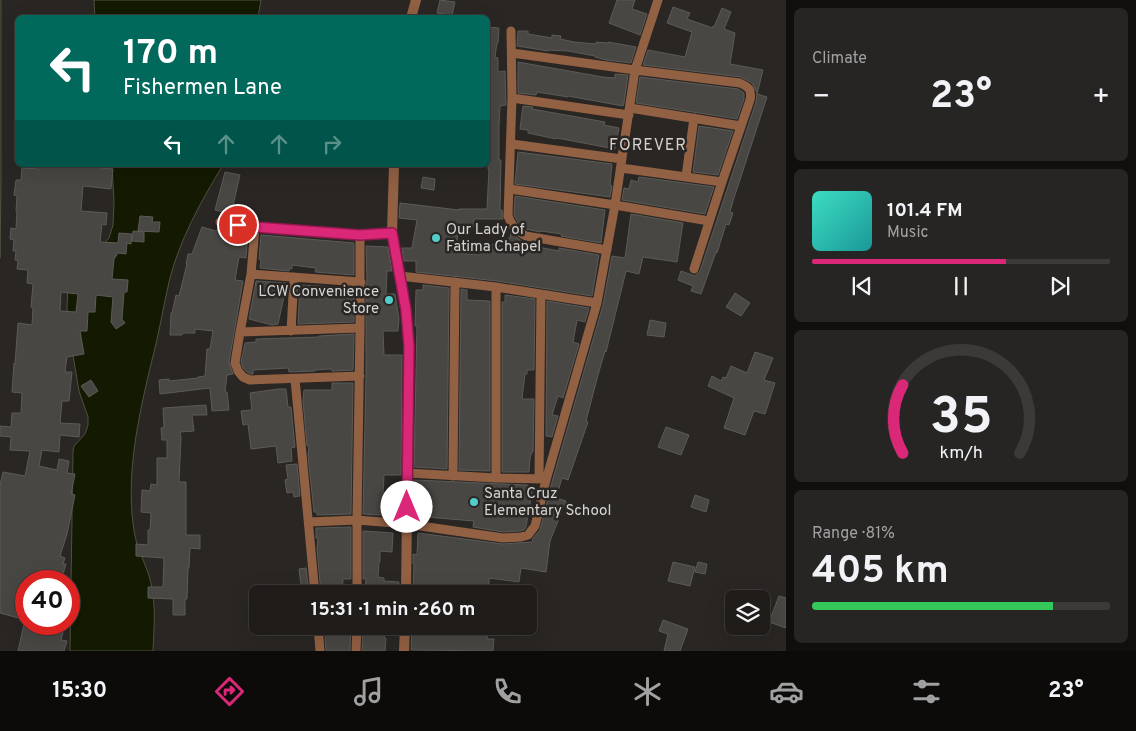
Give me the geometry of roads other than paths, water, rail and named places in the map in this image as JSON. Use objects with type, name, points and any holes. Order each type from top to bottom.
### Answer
[{"type":"street","points":[[412,15],[416,0]]},
{"type":"street","points":[[309,522],[357,520],[407,524],[503,538],[528,535],[535,526],[543,479],[597,303],[615,205],[635,70],[658,0]]},
{"type":"street","points":[[511,31],[512,144],[508,216],[512,227],[526,236],[607,250]]},
{"type":"street","points":[[512,53],[740,83],[748,86],[751,94],[694,269]]},
{"type":"street","points":[[512,98],[694,118],[741,126]]},
{"type":"street","points":[[686,176],[694,118]]},
{"type":"street","points":[[512,144],[622,158]]},
{"type":"street","points":[[394,167],[392,233],[406,310],[409,346],[406,585]]},
{"type":"street","points":[[621,168],[722,182]]},
{"type":"street","points":[[510,190],[709,221]]},
{"type":"street","points":[[220,222],[255,227],[360,235],[392,233]]},
{"type":"street","points":[[255,227],[251,274],[235,363],[238,371],[243,377],[250,380],[360,376]]},
{"type":"street","points":[[357,585],[360,235]]},
{"type":"street","points":[[251,274],[360,282]]},
{"type":"street","points":[[400,276],[496,287],[597,303]]},
{"type":"street","points":[[291,331],[294,277]]},
{"type":"street","points":[[453,476],[455,282]]},
{"type":"street","points":[[496,287],[496,478]]},
{"type":"street","points":[[542,294],[543,479]]},
{"type":"street","points":[[240,332],[360,328]]},
{"type":"street","points":[[295,379],[314,585]]},
{"type":"street","points":[[407,474],[543,479]]},
{"type":"street","points":[[319,635],[320,651]]},
{"type":"street","points":[[356,651],[357,635]]},
{"type":"street","points":[[404,651],[405,635]]},
{"type":"place","name":"Our Lady of Fatima Chapel","points":[[436,238]]},
{"type":"place","name":"LCW Convenience Store","points":[[389,300]]},
{"type":"place","name":"Santa Cruz Elementary School","points":[[474,502]]},
{"type":"district","name":"FOREVER","points":[[648,144]]}]
